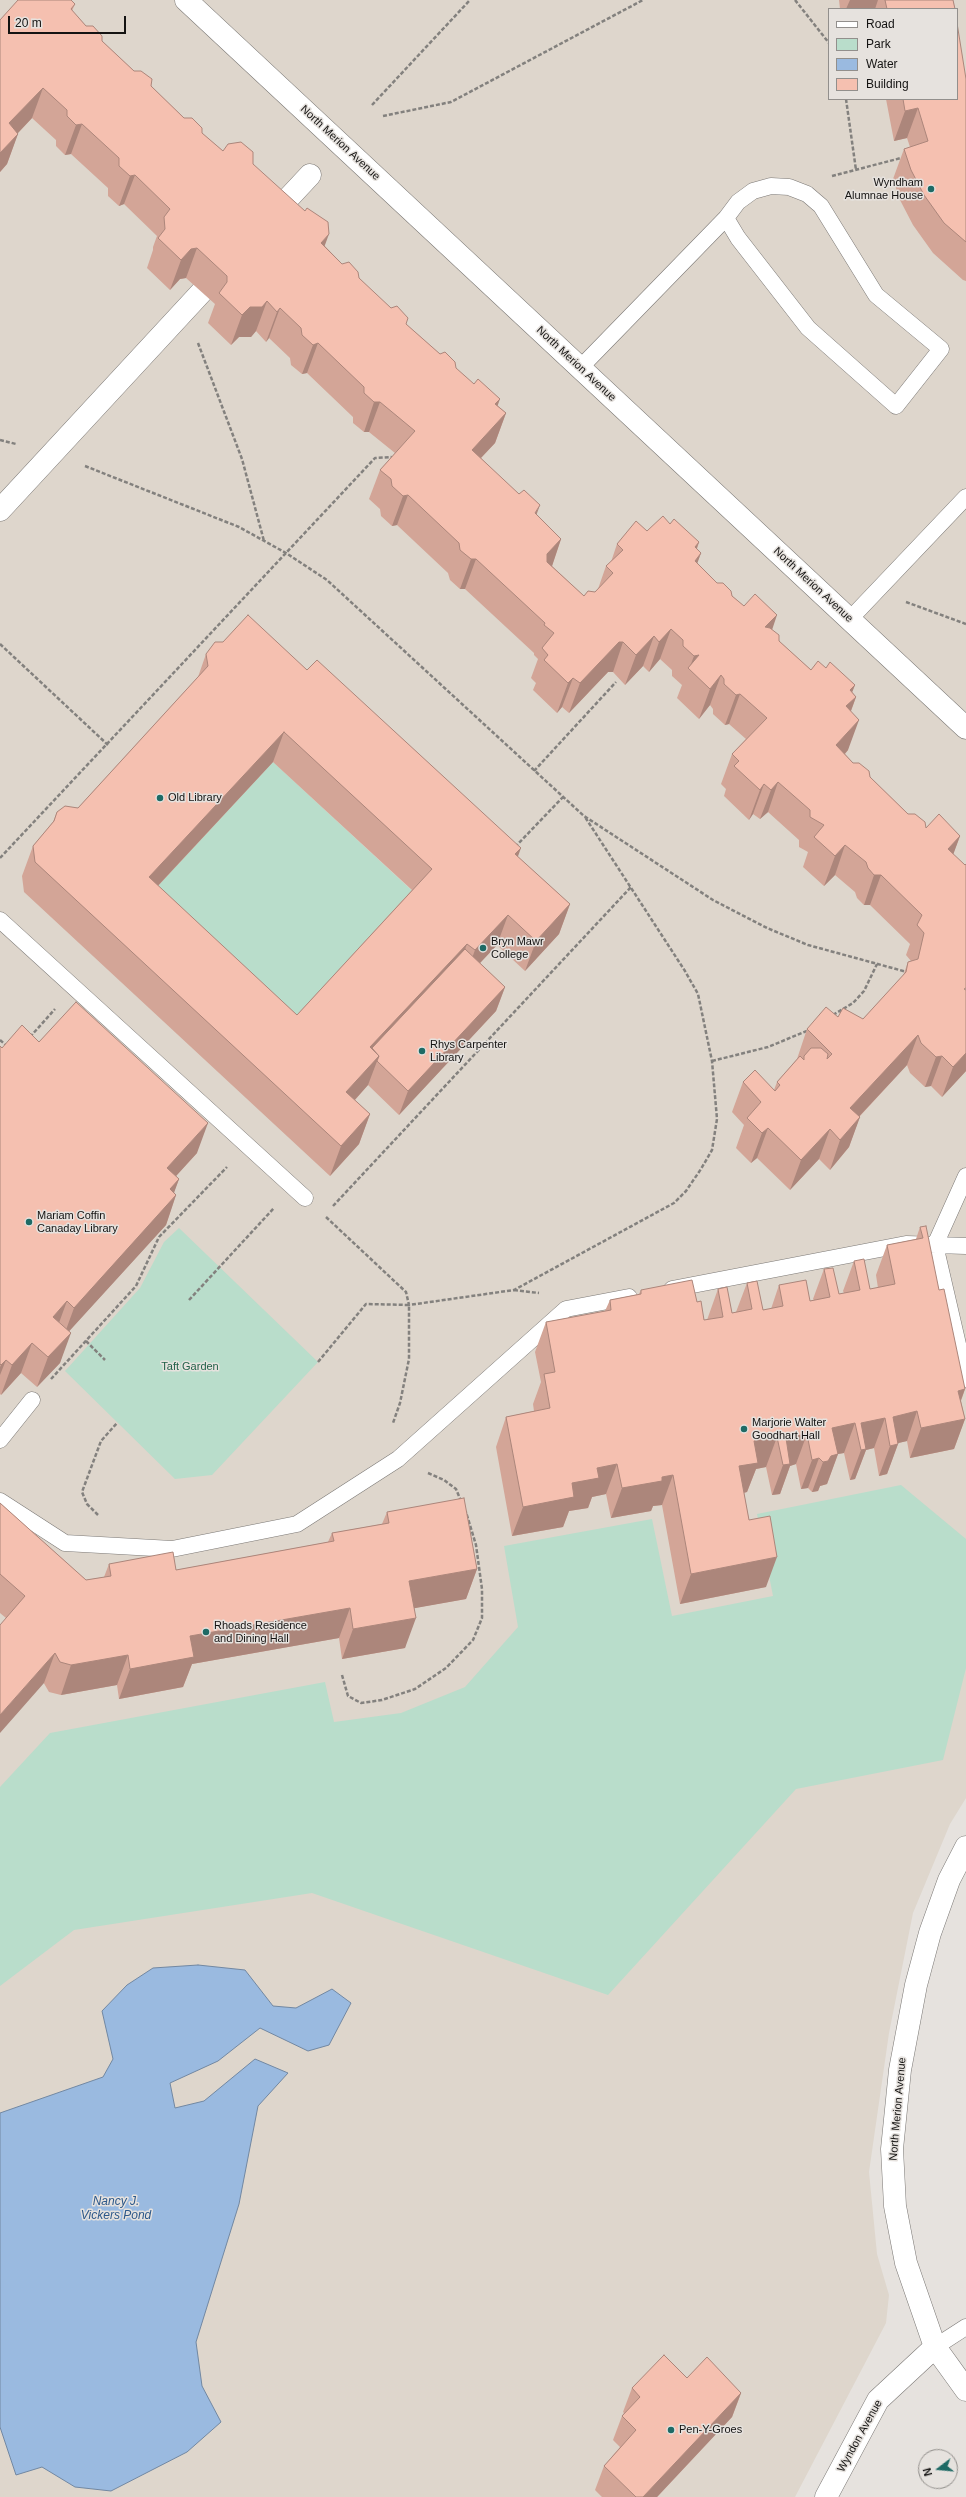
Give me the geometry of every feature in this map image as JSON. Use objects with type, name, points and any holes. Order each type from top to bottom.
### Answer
[{"type":"street","name":"North Merion Avenue","points":[[186,0],[966,728]]},
{"type":"street","points":[[256,234],[310,175]]},
{"type":"street","points":[[0,510],[234,257]]},
{"type":"street","name":"North Merion Avenue","points":[[966,1846],[949,1880],[930,1933],[916,1985],[900,2070],[892,2149],[895,2206],[906,2263],[934,2347],[966,2390]]},
{"type":"street","name":"Wyndon Avenue","points":[[826,2497],[878,2400],[934,2347]]},
{"type":"lane","points":[[580,368],[726,218],[738,202],[753,191],[771,186],[790,187],[807,194],[822,206],[876,295],[941,349],[896,406],[808,328],[738,238],[726,218]]},
{"type":"lane","points":[[850,619],[966,497]]},
{"type":"lane","points":[[0,920],[299,1192]]},
{"type":"lane","points":[[966,1176],[935,1245],[966,1379]]},
{"type":"lane","points":[[0,1502],[65,1543],[172,1549],[297,1524],[398,1459],[566,1309],[906,1244],[966,1246]]},
{"type":"lane","points":[[0,1440],[32,1400]]},
{"type":"lane","points":[[934,2347],[966,2327]]},
{"type":"path","points":[[372,105],[470,0]]},
{"type":"path","points":[[383,116],[451,102],[643,0]]},
{"type":"path","points":[[795,0],[828,42]]},
{"type":"path","points":[[846,100],[856,170]]},
{"type":"path","points":[[807,194],[831,176],[901,158]]},
{"type":"path","points":[[186,309],[242,459],[265,542]]},
{"type":"path","points":[[0,440],[52,453],[239,528],[286,553],[327,580],[584,816],[713,900],[767,928],[808,945],[913,973]]},
{"type":"path","points":[[0,858],[108,745],[375,458],[390,457],[395,461]]},
{"type":"path","points":[[906,602],[966,624]]},
{"type":"path","points":[[0,644],[108,745]]},
{"type":"path","points":[[534,771],[616,682]]},
{"type":"path","points":[[514,849],[563,797]]},
{"type":"path","points":[[318,1362],[366,1304],[409,1305],[514,1290],[674,1202],[686,1191],[712,1150],[717,1119],[712,1061],[698,994],[685,970],[584,816]]},
{"type":"path","points":[[330,1210],[631,887]]},
{"type":"path","points":[[826,1019],[853,1003],[864,991],[877,964]]},
{"type":"path","points":[[26,1042],[57,1008]]},
{"type":"path","points":[[712,1061],[768,1047],[800,1035],[813,1027]]},
{"type":"path","points":[[0,1040],[10,1048]]},
{"type":"path","points":[[32,1400],[136,1286],[160,1237],[248,1146]]},
{"type":"path","points":[[189,1300],[299,1192]]},
{"type":"path","points":[[324,1215],[406,1292],[409,1305],[409,1359],[400,1403],[385,1442],[398,1459],[444,1480],[456,1489],[466,1512],[476,1545],[482,1589],[482,1618],[473,1640],[446,1668],[415,1689],[382,1700],[361,1702],[348,1696],[342,1674]]},
{"type":"path","points":[[86,1341],[105,1360]]},
{"type":"path","points":[[98,1545],[100,1517],[87,1504],[82,1492],[101,1441],[117,1423]]},
{"type":"shaded area","name":"Bryn Mawr College","points":[[0,0],[966,0],[966,1798],[950,1824],[913,1913],[889,2033],[869,2172],[877,2254],[889,2295],[886,2323],[795,2497],[0,2497]]},
{"type":"green space","points":[[273,762],[421,899],[287,1045],[138,907]]},
{"type":"green space","name":"Taft Garden","points":[[179,1228],[318,1362],[212,1475],[175,1479],[65,1371],[140,1288],[164,1242]]},
{"type":"green space","points":[[901,1485],[966,1539],[966,1668],[943,1760],[796,1789],[608,1995],[312,1893],[74,1930],[0,1986],[0,1787],[50,1733],[325,1682],[334,1722],[401,1713],[465,1687],[518,1627],[504,1546],[652,1519],[672,1616],[773,1596],[757,1514]]},
{"type":"water","name":"Nancy J. Vickers Pond","points":[[198,1965],[245,1970],[273,2006],[296,2008],[332,1989],[351,2003],[329,2045],[308,2051],[260,2028],[218,2061],[170,2083],[175,2108],[204,2101],[255,2059],[288,2073],[258,2106],[239,2204],[196,2342],[202,2386],[221,2422],[187,2452],[111,2491],[75,2487],[42,2467],[16,2475],[0,2427],[0,2113],[103,2077],[113,2059],[102,2011],[127,1985],[153,1968]]},
{"type":"building","points":[[18,0],[71,0],[75,4],[71,9],[86,26],[93,26],[102,36],[102,41],[134,71],[141,71],[152,79],[151,86],[184,118],[192,118],[202,128],[202,133],[223,151],[228,144],[241,142],[253,152],[253,164],[305,211],[307,208],[328,222],[329,234],[321,243],[342,264],[349,262],[358,272],[359,278],[391,308],[397,306],[408,318],[406,324],[440,354],[445,352],[455,362],[456,368],[474,384],[478,379],[500,399],[495,404],[506,413],[472,450],[519,494],[524,490],[540,505],[535,513],[561,539],[547,554],[547,562],[584,596],[588,591],[595,592],[613,573],[606,566],[623,550],[617,544],[636,521],[647,531],[663,516],[670,524],[674,519],[699,542],[695,547],[701,553],[695,561],[717,583],[723,583],[731,591],[732,596],[744,606],[755,594],[777,615],[765,627],[770,628],[779,635],[779,641],[811,670],[818,661],[826,668],[830,662],[855,685],[850,690],[856,697],[846,706],[859,720],[836,745],[853,763],[859,763],[869,771],[870,777],[908,814],[915,814],[925,822],[926,828],[939,814],[960,836],[948,849],[965,865],[966,864],[966,988],[964,989],[966,990],[966,1053],[953,1067],[942,1056],[936,1057],[921,1043],[918,1035],[850,1108],[860,1117],[840,1140],[830,1129],[801,1160],[768,1128],[762,1133],[747,1118],[761,1102],[743,1082],[755,1070],[775,1091],[780,1085],[777,1082],[800,1056],[804,1060],[804,1056],[811,1048],[821,1048],[828,1054],[827,1059],[832,1054],[807,1029],[826,1007],[838,1017],[843,1008],[863,1019],[906,972],[908,962],[918,959],[924,933],[917,925],[922,915],[881,875],[874,875],[868,868],[866,862],[845,845],[835,856],[814,837],[824,825],[810,817],[810,810],[778,782],[771,790],[764,784],[760,790],[734,766],[739,761],[732,754],[767,718],[740,694],[736,695],[724,684],[724,679],[721,675],[710,689],[688,668],[699,655],[694,656],[683,646],[683,640],[671,629],[659,642],[654,636],[636,655],[623,642],[619,642],[580,683],[573,678],[568,683],[544,660],[548,655],[542,648],[554,633],[476,559],[471,559],[460,550],[459,543],[408,495],[403,496],[392,486],[391,479],[380,470],[415,431],[380,402],[374,402],[364,393],[364,387],[318,343],[313,345],[302,335],[301,328],[280,308],[277,312],[267,301],[262,307],[250,307],[242,315],[219,293],[227,282],[227,276],[197,248],[191,249],[181,260],[158,238],[165,229],[164,217],[170,209],[135,175],[130,176],[119,166],[119,158],[82,124],[76,125],[67,116],[67,110],[43,88],[9,123],[18,134],[0,153],[0,20]]},
{"type":"building","points":[[885,0],[953,0],[955,8],[887,8]]},
{"type":"building","points":[[958,29],[966,79],[966,242],[944,223],[924,195],[911,170],[904,149],[928,141],[918,108],[905,111],[903,100],[958,100]]},
{"type":"building","points":[[248,615],[307,670],[317,660],[521,848],[515,854],[570,904],[536,941],[508,915],[475,950],[467,944],[370,1047],[379,1056],[346,1092],[370,1114],[341,1146],[35,862],[33,846],[54,821],[57,812],[65,806],[78,808],[208,666],[206,654],[215,642],[223,642]],"holes":[[[284,732],[432,869],[297,1015],[149,877]]]},
{"type":"building","points":[[465,949],[505,987],[408,1091],[377,1061],[379,1056],[372,1048]]},
{"type":"building","points":[[76,1002],[208,1123],[167,1168],[179,1179],[170,1189],[176,1195],[74,1308],[67,1301],[53,1317],[71,1333],[48,1357],[32,1343],[12,1365],[6,1360],[1,1365],[0,1046],[2,1048],[22,1025],[39,1042]]},
{"type":"building","name":"Marjorie Walter Goodhart Hall","points":[[926,1226],[939,1290],[944,1289],[965,1389],[958,1391],[965,1419],[921,1428],[917,1411],[893,1417],[898,1444],[890,1446],[885,1418],[861,1423],[866,1449],[861,1450],[855,1423],[832,1428],[838,1454],[831,1456],[828,1461],[823,1462],[819,1458],[812,1460],[807,1434],[786,1438],[790,1464],[783,1465],[777,1437],[754,1441],[758,1463],[739,1466],[749,1520],[770,1516],[777,1557],[691,1574],[673,1475],[662,1477],[662,1481],[622,1488],[617,1464],[597,1468],[599,1478],[572,1483],[574,1497],[523,1507],[506,1417],[550,1408],[544,1374],[555,1372],[546,1322],[611,1310],[610,1300],[641,1294],[641,1290],[692,1280],[697,1302],[701,1301],[704,1320],[723,1317],[718,1289],[727,1287],[732,1313],[752,1309],[747,1283],[757,1281],[763,1310],[783,1306],[779,1285],[806,1280],[810,1301],[830,1297],[824,1269],[833,1268],[839,1294],[860,1290],[854,1261],[864,1259],[870,1289],[895,1284],[887,1245],[923,1238],[920,1227]]},
{"type":"building","name":"Rhoads Residence and Dining Hall","points":[[464,1498],[477,1569],[409,1581],[416,1618],[353,1629],[350,1608],[190,1636],[194,1657],[130,1669],[128,1655],[71,1665],[60,1662],[55,1653],[0,1715],[0,1625],[25,1596],[0,1574],[0,1503],[86,1580],[111,1576],[109,1564],[173,1552],[176,1570],[334,1541],[332,1533],[389,1523],[387,1512]]},
{"type":"building","name":"Pen-Y-Groes","points":[[664,2355],[687,2378],[707,2357],[741,2393],[643,2497],[636,2497],[604,2466],[636,2430],[622,2416],[640,2397],[632,2388]]},
{"type":"place","name":"Wyndham Alumnae House","points":[[931,189]]},
{"type":"place","name":"Old Library","points":[[160,798]]},
{"type":"place","name":"Bryn Mawr College","points":[[483,948]]},
{"type":"place","name":"Rhys Carpenter Library","points":[[422,1051]]},
{"type":"place","name":"Mariam Coffin Canaday Library","points":[[29,1222]]},
{"type":"place","name":"Marjorie Walter Goodhart Hall","points":[[744,1429]]},
{"type":"place","name":"Rhoads Residence and Dining Hall","points":[[206,1632]]},
{"type":"place","name":"Pen-Y-Groes","points":[[671,2430]]}]
